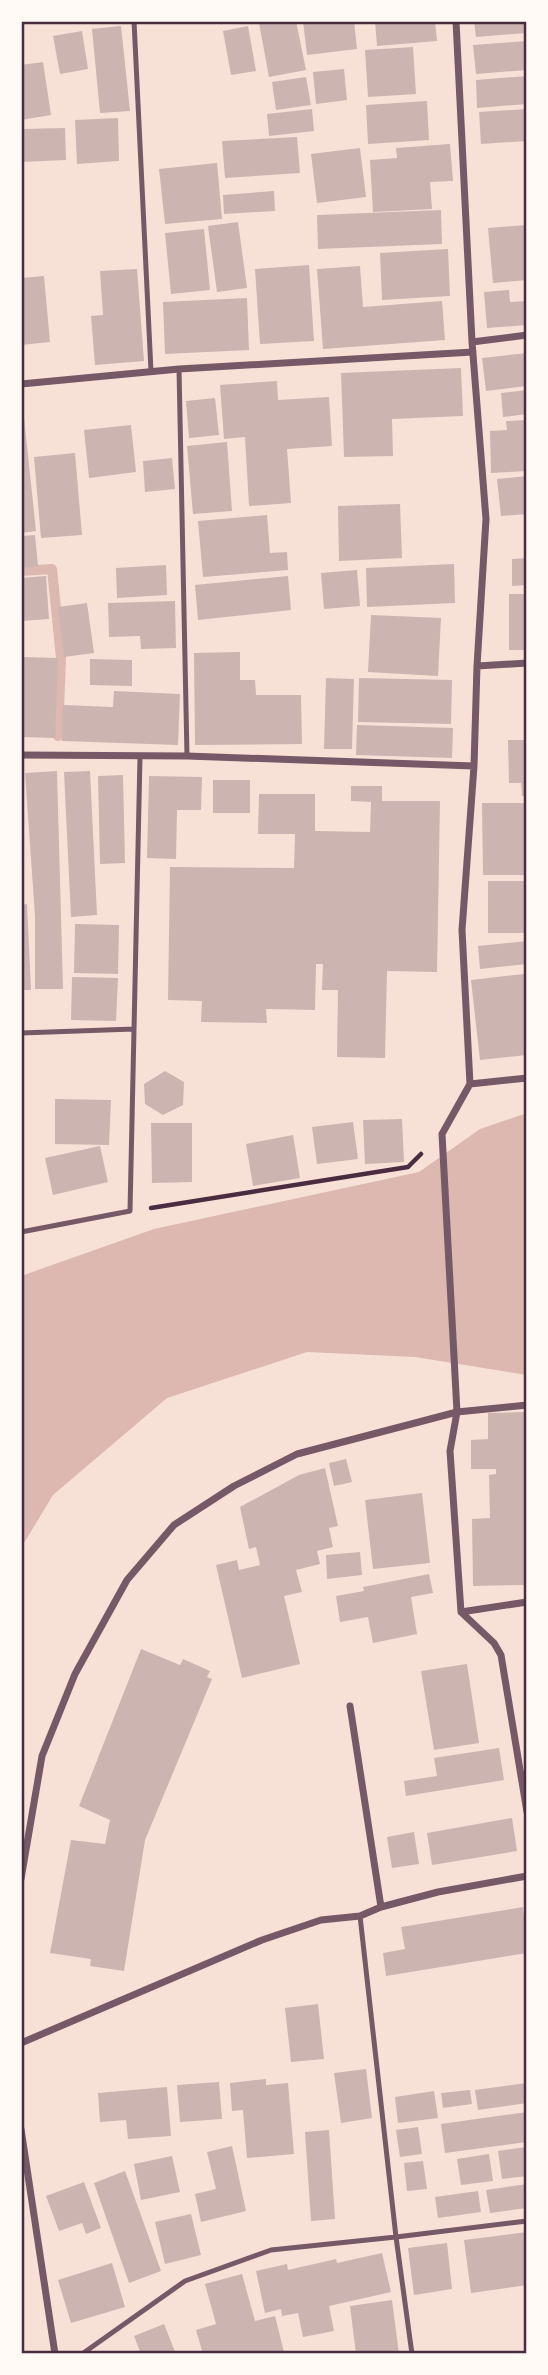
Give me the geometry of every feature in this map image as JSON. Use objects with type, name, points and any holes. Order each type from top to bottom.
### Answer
[{"type":"street","points":[[456,21],[472,342],[486,519],[474,766],[462,930],[470,1084],[442,1134],[457,1412],[450,1451],[461,1612],[494,1643],[501,1655],[527,1812]]},
{"type":"street","points":[[472,342],[527,335]]},
{"type":"street","points":[[21,384],[179,369],[473,352]]},
{"type":"street","points":[[477,666],[527,663]]},
{"type":"street","points":[[21,755],[187,756],[474,766]]},
{"type":"street","points":[[470,1084],[527,1078]]},
{"type":"street","points":[[21,1879],[42,1756],[75,1674],[127,1580],[174,1525],[234,1486],[297,1454],[457,1412],[527,1405]]},
{"type":"street","points":[[461,1612],[527,1602]]},
{"type":"street","points":[[350,1706],[381,1907]]},
{"type":"street","points":[[21,2043],[262,1940],[321,1920],[360,1916],[381,1907],[438,1892],[527,1876]]},
{"type":"street","points":[[21,2129],[55,2354]]},
{"type":"lane","points":[[134,21],[151,371]]},
{"type":"lane","points":[[179,369],[187,756]]},
{"type":"lane","points":[[21,1232],[130,1211],[140,757]]},
{"type":"lane","points":[[21,1033],[134,1029]]},
{"type":"lane","points":[[360,1916],[412,2354]]},
{"type":"lane","points":[[82,2354],[185,2281],[271,2249],[527,2221]]},
{"type":"path","points":[[130,1211],[408,1167],[442,1134]]},
{"type":"shaded area","points":[[527,1113],[527,1375],[415,1357],[307,1352],[167,1398],[53,1495],[21,1548],[21,1276],[154,1229],[419,1172],[480,1129]]},
{"type":"building","points":[[296,21],[306,70],[269,77],[259,23]]},
{"type":"building","points":[[303,21],[354,21],[357,49],[307,55]]},
{"type":"building","points":[[375,21],[435,21],[437,41],[377,46]]},
{"type":"building","points":[[474,21],[527,21],[527,33],[476,37]]},
{"type":"building","points":[[121,26],[130,111],[100,113],[92,29]]},
{"type":"building","points":[[248,26],[256,71],[231,75],[223,31]]},
{"type":"building","points":[[82,31],[88,69],[60,74],[53,36]]},
{"type":"building","points":[[527,41],[527,70],[476,74],[473,45]]},
{"type":"building","points":[[413,47],[416,94],[368,97],[365,50]]},
{"type":"building","points":[[43,62],[51,115],[21,120],[21,65]]},
{"type":"building","points":[[344,69],[347,100],[316,104],[313,72]]},
{"type":"building","points":[[527,76],[527,104],[477,108],[476,80]]},
{"type":"building","points":[[306,77],[311,105],[276,110],[272,82]]},
{"type":"building","points":[[427,101],[429,140],[368,144],[366,105]]},
{"type":"building","points":[[312,109],[314,131],[269,136],[267,114]]},
{"type":"building","points":[[527,109],[527,141],[481,144],[479,112]]},
{"type":"building","points":[[118,118],[119,161],[77,164],[75,120]]},
{"type":"building","points":[[65,128],[66,160],[21,162],[21,129]]},
{"type":"building","points":[[297,137],[300,173],[225,178],[222,141]]},
{"type":"building","points":[[450,144],[453,181],[430,182],[432,209],[373,212],[370,160],[397,158],[396,148]]},
{"type":"building","points":[[360,148],[366,197],[317,203],[311,154]]},
{"type":"building","points":[[217,163],[222,219],[165,224],[159,169]]},
{"type":"building","points":[[274,191],[275,211],[224,214],[223,195]]},
{"type":"building","points":[[441,210],[442,244],[318,249],[317,215]]},
{"type":"building","points":[[238,222],[247,288],[217,292],[208,226]]},
{"type":"building","points":[[527,225],[527,280],[493,283],[488,228]]},
{"type":"building","points":[[204,229],[210,290],[171,294],[165,233]]},
{"type":"building","points":[[448,249],[450,296],[382,300],[380,253]]},
{"type":"building","points":[[309,265],[314,341],[260,344],[255,269]]},
{"type":"building","points":[[360,266],[363,307],[442,301],[445,340],[323,349],[317,269]]},
{"type":"building","points":[[137,269],[144,361],[95,365],[91,316],[103,315],[100,271]]},
{"type":"building","points":[[44,276],[50,342],[21,345],[21,278]]},
{"type":"building","points":[[509,290],[510,302],[527,301],[527,325],[487,328],[484,292]]},
{"type":"building","points":[[247,298],[249,350],[165,354],[163,302]]},
{"type":"building","points":[[527,353],[527,386],[486,391],[482,358]]},
{"type":"building","points":[[461,368],[463,416],[392,419],[393,456],[344,457],[341,373]]},
{"type":"building","points":[[277,381],[278,400],[329,397],[332,446],[287,449],[291,503],[249,506],[245,437],[224,439],[220,385]]},
{"type":"building","points":[[527,390],[527,414],[503,417],[501,393]]},
{"type":"building","points":[[215,398],[219,435],[189,438],[186,401]]},
{"type":"building","points":[[21,408],[36,531],[21,533]]},
{"type":"building","points":[[527,420],[527,471],[491,473],[490,431],[507,430],[506,421]]},
{"type":"building","points":[[131,425],[136,472],[89,478],[84,430]]},
{"type":"building","points":[[227,442],[232,511],[193,514],[187,446]]},
{"type":"building","points":[[75,453],[82,535],[41,538],[34,457]]},
{"type":"building","points":[[172,458],[175,489],[145,492],[143,461]]},
{"type":"building","points":[[527,476],[527,514],[501,516],[497,479]]},
{"type":"building","points":[[400,504],[402,558],[339,561],[338,506]]},
{"type":"building","points":[[267,515],[270,553],[287,552],[288,570],[203,577],[198,521]]},
{"type":"building","points":[[35,535],[38,566],[21,568],[21,536]]},
{"type":"building","points":[[527,558],[527,585],[512,586],[512,559]]},
{"type":"building","points":[[454,564],[455,603],[367,607],[366,568]]},
{"type":"building","points":[[166,565],[167,595],[117,598],[116,568]]},
{"type":"building","points":[[357,570],[360,606],[324,609],[321,573]]},
{"type":"building","points":[[46,576],[49,619],[21,621],[21,578]]},
{"type":"building","points":[[288,576],[291,610],[198,620],[195,585]]},
{"type":"building","points":[[509,594],[527,594],[527,650],[509,650]]},
{"type":"building","points":[[175,601],[176,648],[141,649],[140,636],[109,637],[108,603]]},
{"type":"building","points":[[87,603],[94,653],[64,657],[58,607]]},
{"type":"building","points":[[371,615],[441,618],[438,676],[368,672]]},
{"type":"building","points":[[240,652],[240,680],[255,680],[256,695],[301,695],[302,744],[195,745],[194,653]]},
{"type":"building","points":[[21,657],[58,658],[55,738],[21,737]]},
{"type":"building","points":[[90,659],[132,660],[132,686],[90,685]]},
{"type":"building","points":[[326,678],[354,679],[352,749],[324,749]]},
{"type":"building","points":[[359,678],[452,680],[451,724],[358,722]]},
{"type":"building","points":[[114,691],[180,694],[178,745],[62,741],[63,705],[113,707]]},
{"type":"building","points":[[357,725],[453,728],[452,758],[356,755]]},
{"type":"building","points":[[508,740],[527,740],[527,796],[522,796],[521,783],[509,783]]},
{"type":"building","points":[[57,771],[63,989],[35,989],[35,916],[25,773]]},
{"type":"building","points":[[90,771],[97,915],[71,917],[64,772]]},
{"type":"building","points":[[123,775],[125,863],[100,864],[98,776]]},
{"type":"building","points":[[149,776],[202,777],[201,810],[177,810],[176,859],[147,858]]},
{"type":"building","points":[[213,780],[250,780],[250,813],[213,813]]},
{"type":"building","points":[[351,786],[382,786],[382,801],[440,801],[437,972],[387,971],[385,1058],[337,1057],[338,990],[322,990],[323,964],[316,964],[315,1010],[266,1009],[267,1023],[201,1022],[202,1001],[168,1000],[170,867],[294,868],[295,834],[258,834],[259,794],[315,794],[315,831],[370,832],[371,802],[351,801]]},
{"type":"building","points":[[482,803],[527,803],[527,875],[483,875]]},
{"type":"building","points":[[488,881],[527,881],[527,933],[488,933]]},
{"type":"building","points":[[27,904],[31,990],[21,990],[21,905]]},
{"type":"building","points":[[75,924],[119,925],[118,974],[74,973]]},
{"type":"building","points":[[527,941],[527,964],[480,969],[478,946]]},
{"type":"building","points":[[524,974],[527,1055],[480,1060],[471,980]]},
{"type":"building","points":[[72,977],[118,978],[116,1021],[71,1020]]},
{"type":"building","points":[[165,1071],[184,1082],[183,1105],[163,1115],[145,1104],[144,1084]]},
{"type":"building","points":[[55,1099],[111,1100],[109,1145],[55,1144]]},
{"type":"building","points":[[402,1119],[404,1162],[365,1164],[363,1120]]},
{"type":"building","points":[[353,1122],[358,1159],[317,1164],[312,1127]]},
{"type":"building","points":[[151,1123],[192,1123],[192,1182],[152,1183]]},
{"type":"building","points":[[293,1135],[300,1178],[253,1186],[246,1144]]},
{"type":"building","points":[[100,1146],[108,1182],[53,1195],[45,1158]]},
{"type":"building","points":[[527,1412],[527,1585],[473,1586],[472,1519],[490,1518],[489,1475],[496,1474],[496,1469],[471,1469],[471,1440],[488,1439],[488,1413]]},
{"type":"building","points":[[346,1459],[352,1482],[334,1486],[329,1463]]},
{"type":"building","points":[[325,1468],[338,1526],[329,1528],[333,1547],[317,1551],[320,1564],[296,1570],[302,1592],[284,1596],[300,1664],[242,1678],[216,1565],[237,1560],[239,1570],[260,1565],[256,1547],[249,1549],[240,1507],[299,1475]]},
{"type":"building","points":[[422,1493],[430,1563],[373,1569],[365,1500]]},
{"type":"building","points":[[360,1552],[362,1575],[327,1579],[326,1555]]},
{"type":"building","points":[[429,1574],[433,1593],[411,1597],[417,1634],[373,1643],[368,1617],[340,1622],[336,1596],[364,1591],[363,1587]]},
{"type":"building","points":[[141,1649],[180,1665],[183,1659],[210,1671],[207,1677],[212,1679],[145,1840],[124,1971],[90,1966],[91,1959],[50,1953],[71,1840],[105,1844],[110,1820],[79,1806]]},
{"type":"building","points":[[467,1664],[479,1743],[434,1750],[421,1671]]},
{"type":"building","points":[[499,1748],[504,1780],[406,1796],[404,1781],[437,1776],[434,1758]]},
{"type":"building","points":[[512,1818],[517,1851],[432,1865],[427,1833]]},
{"type":"building","points":[[414,1832],[419,1864],[392,1868],[387,1837]]},
{"type":"building","points":[[523,1907],[527,1953],[386,1976],[383,1953],[405,1949],[401,1927]]},
{"type":"building","points":[[318,2004],[324,2059],[291,2062],[285,2008]]},
{"type":"building","points":[[366,2069],[372,2118],[341,2123],[334,2073]]},
{"type":"building","points":[[266,2079],[266,2085],[288,2083],[294,2154],[247,2158],[243,2110],[232,2111],[230,2083]]},
{"type":"building","points":[[219,2082],[222,2119],[180,2122],[177,2085]]},
{"type":"building","points":[[527,2083],[527,2103],[478,2110],[475,2090]]},
{"type":"building","points":[[167,2087],[171,2136],[128,2139],[126,2120],[100,2122],[98,2093]]},
{"type":"building","points":[[470,2090],[472,2104],[443,2108],[441,2093]]},
{"type":"building","points":[[434,2091],[438,2118],[398,2123],[395,2097]]},
{"type":"building","points":[[527,2112],[527,2142],[445,2153],[441,2124]]},
{"type":"building","points":[[418,2127],[422,2154],[400,2157],[396,2130]]},
{"type":"building","points":[[329,2130],[335,2219],[311,2221],[305,2132]]},
{"type":"building","points":[[232,2146],[246,2211],[201,2222],[195,2194],[216,2189],[207,2152]]},
{"type":"building","points":[[527,2147],[527,2176],[502,2179],[498,2151]]},
{"type":"building","points":[[489,2154],[493,2181],[461,2185],[457,2159]]},
{"type":"building","points":[[172,2156],[180,2192],[141,2200],[134,2164]]},
{"type":"building","points":[[423,2161],[427,2189],[407,2191],[404,2163]]},
{"type":"building","points":[[125,2171],[161,2271],[129,2283],[94,2183]]},
{"type":"building","points":[[84,2182],[101,2228],[86,2234],[82,2223],[59,2231],[46,2196]]},
{"type":"building","points":[[527,2184],[527,2208],[490,2213],[486,2190]]},
{"type":"building","points":[[478,2191],[481,2212],[438,2218],[435,2197]]},
{"type":"building","points":[[191,2214],[201,2255],[165,2264],[155,2222]]},
{"type":"building","points":[[527,2232],[527,2285],[471,2293],[464,2240]]},
{"type":"building","points":[[447,2243],[452,2289],[414,2295],[408,2248]]},
{"type":"building","points":[[382,2253],[391,2292],[329,2306],[334,2331],[303,2337],[298,2313],[282,2316],[281,2309],[265,2313],[256,2271],[287,2264],[288,2270],[336,2259],[337,2263]]},
{"type":"building","points":[[112,2263],[125,2307],[71,2323],[58,2280]]},
{"type":"building","points":[[242,2274],[255,2321],[275,2316],[284,2352],[203,2354],[196,2330],[216,2324],[205,2284]]},
{"type":"building","points":[[392,2300],[399,2354],[356,2354],[350,2306]]},
{"type":"building","points":[[164,2324],[176,2354],[141,2354],[134,2336]]},
{"type":"waterway","points":[[21,571],[52,569],[61,658],[58,736]]}]
